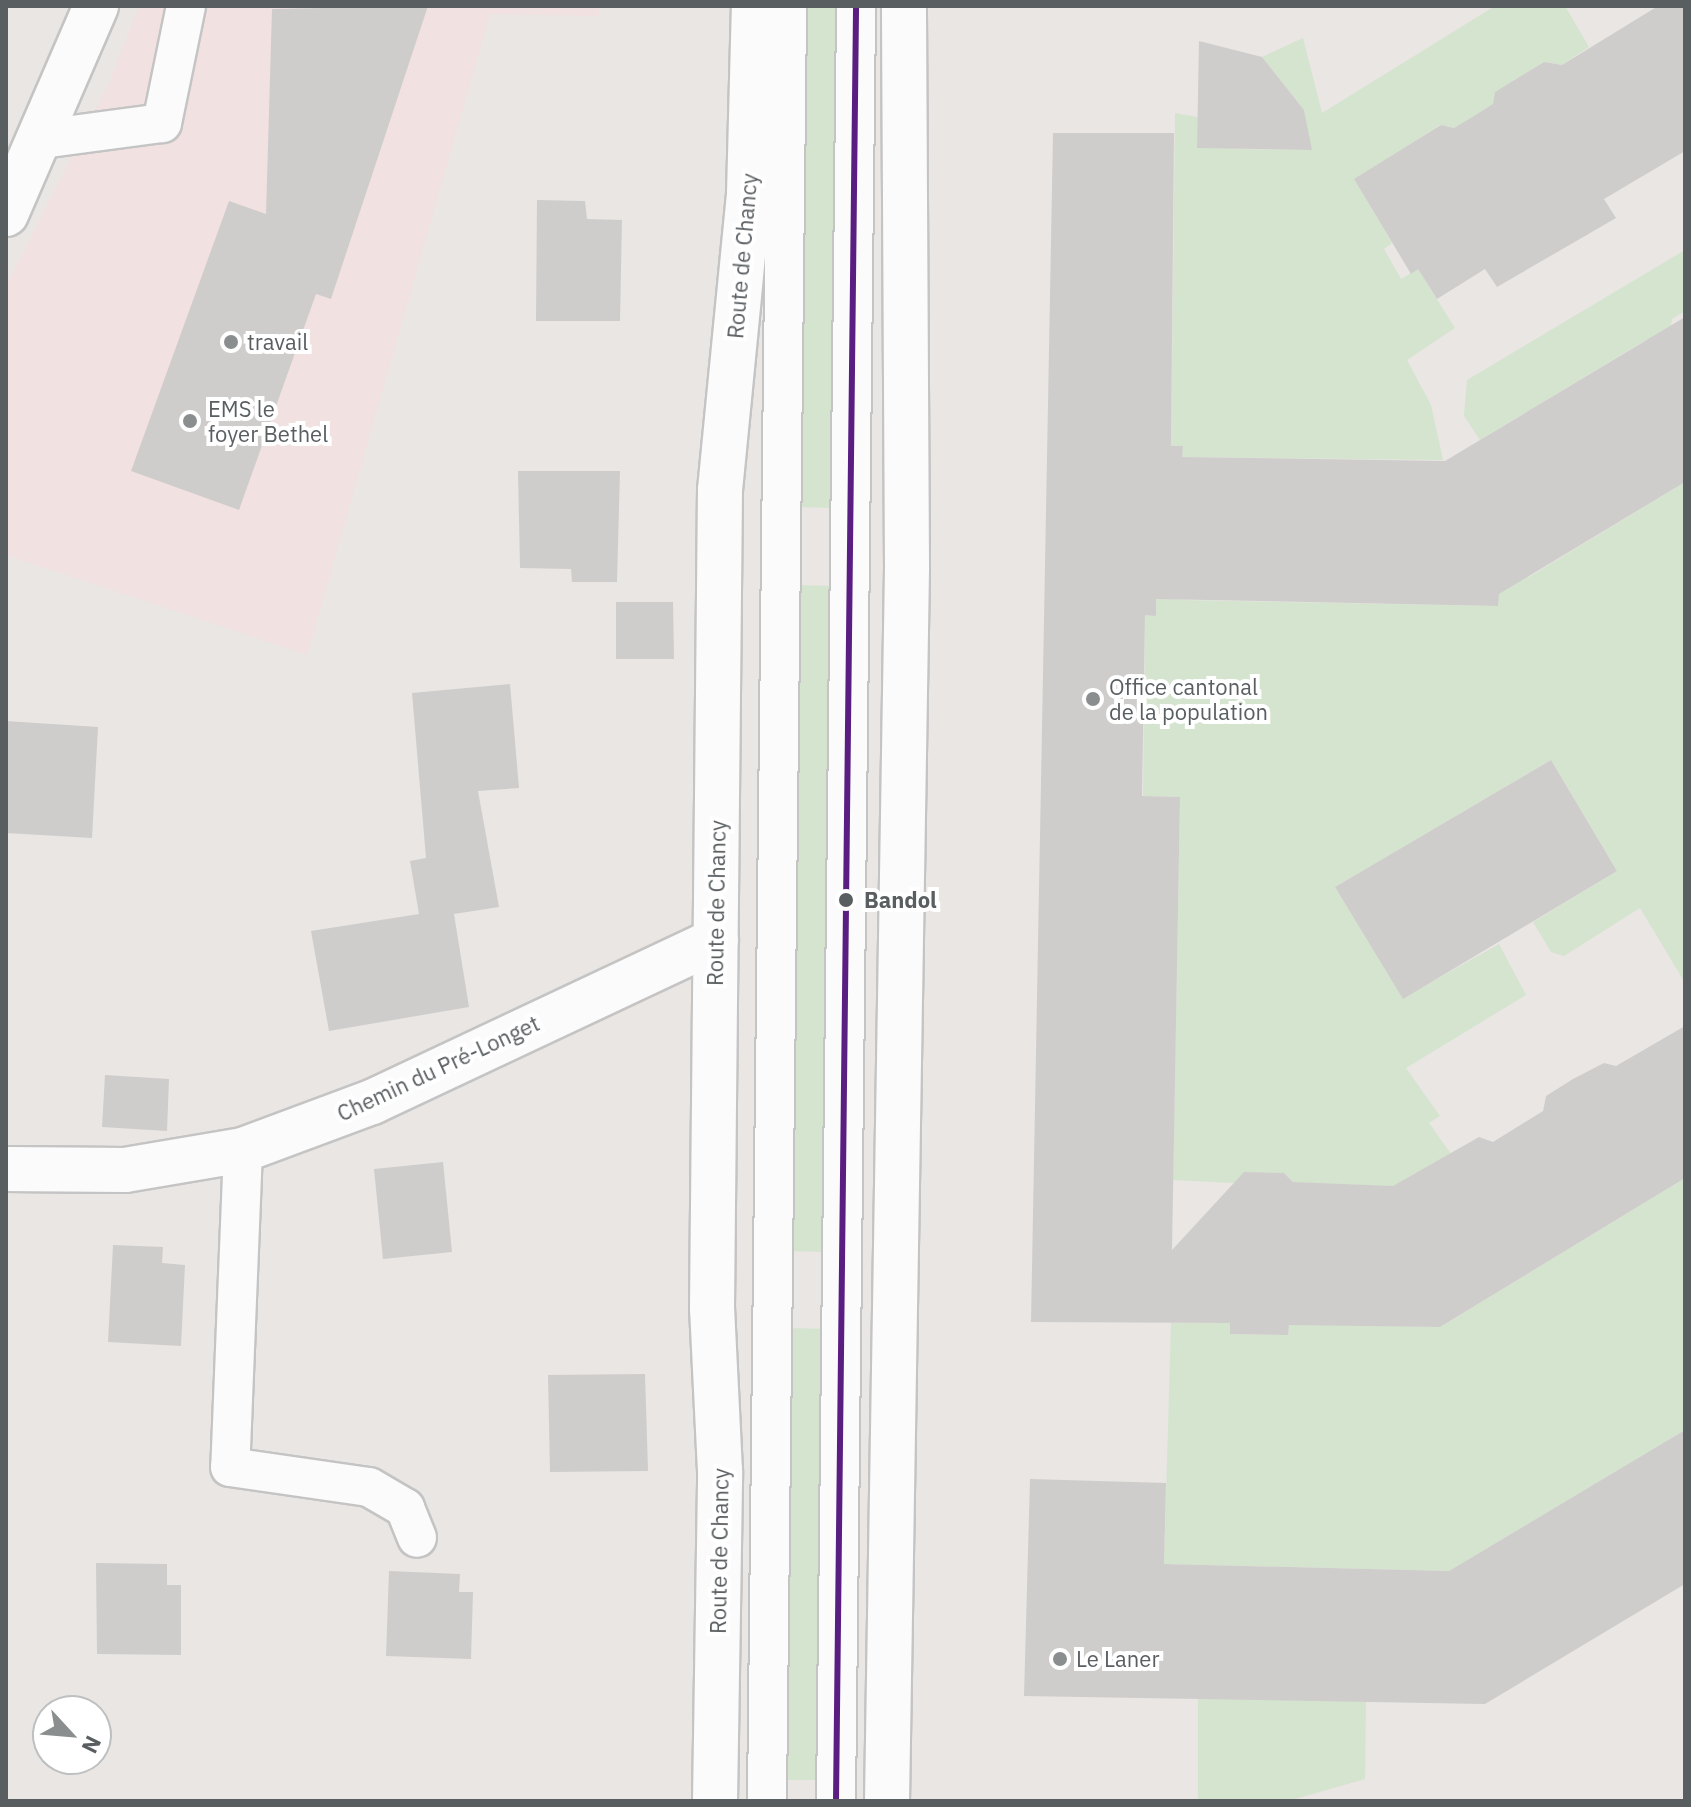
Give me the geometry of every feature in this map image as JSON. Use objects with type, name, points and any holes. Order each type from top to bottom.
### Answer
[{"type":"main road","points":[[6,214],[42,139],[96,6]]},
{"type":"main road","name":"Route de Chancy","points":[[715,1801],[720,1471],[712,1308],[720,490],[749,194],[754,6]]},
{"type":"main road","points":[[887,1801],[907,583],[904,6]]},
{"type":"main road","name":"Chemin du Pré-Longet","points":[[6,1169],[125,1170],[243,1150],[372,1102],[716,940]]},
{"type":"lane","points":[[42,139],[162,123],[186,6]]},
{"type":"lane","points":[[767,1801],[787,6]]},
{"type":"lane","points":[[836,1801],[856,6]]},
{"type":"lane","points":[[243,1150],[230,1467],[369,1487],[405,1508],[417,1538]]},
{"type":"shaded area","name":"EMS le foyer Bethel","points":[[139,6],[599,6],[599,16],[490,14],[307,655],[6,555],[6,286],[109,83]]},
{"type":"green space","points":[[801,6],[841,6],[836,508],[796,507]]},
{"type":"green space","points":[[1495,6],[1565,6],[1589,47],[1562,65],[1544,62],[1496,92],[1493,105],[1456,128],[1440,125],[1392,156],[1388,170],[1359,187],[1392,243],[1384,249],[1401,279],[1418,269],[1455,328],[1407,360],[1431,405],[1443,460],[1182,457],[1171,446],[1175,113],[1224,122],[1234,149],[1311,150],[1304,110],[1262,57],[1303,38],[1322,113]]},
{"type":"green space","points":[[1685,250],[1685,311],[1672,319],[1669,335],[1644,341],[1480,440],[1464,416],[1467,380]]},
{"type":"green space","points":[[1685,482],[1685,983],[1640,908],[1564,956],[1551,952],[1533,922],[1617,871],[1551,760],[1335,887],[1403,998],[1499,944],[1526,995],[1406,1068],[1440,1116],[1429,1123],[1456,1161],[1402,1196],[1293,1182],[1283,1173],[1234,1183],[1173,1180],[1180,797],[1143,796],[1145,615],[1156,615],[1156,575],[1179,600],[1497,606],[1500,575],[1529,577]]},
{"type":"green space","points":[[795,585],[834,586],[827,1252],[788,1251]]},
{"type":"green space","points":[[1685,1178],[1685,1430],[1449,1571],[1164,1564],[1171,1323],[1230,1323],[1230,1334],[1288,1335],[1289,1324],[1440,1327]]},
{"type":"green space","points":[[787,1328],[826,1329],[822,1780],[782,1780]]},
{"type":"green space","points":[[1198,1698],[1366,1701],[1365,1779],[1288,1801],[1198,1801]]},
{"type":"building","points":[[428,6],[331,299],[316,294],[239,510],[131,471],[229,201],[266,214],[272,9]]},
{"type":"building","points":[[1658,6],[1685,6],[1685,151],[1604,199],[1616,218],[1497,287],[1485,269],[1437,299],[1418,269],[1411,274],[1354,179],[1441,125],[1454,128],[1474,116],[1493,104],[1495,92],[1544,62],[1562,65]]},
{"type":"building","points":[[1199,41],[1262,57],[1304,110],[1312,150],[1197,148]]},
{"type":"building","points":[[1053,133],[1174,133],[1171,446],[1183,446],[1182,457],[1445,461],[1685,317],[1685,482],[1499,594],[1498,606],[1156,599],[1156,616],[1145,615],[1142,796],[1180,797],[1172,1250],[1244,1172],[1284,1173],[1293,1182],[1393,1186],[1479,1137],[1493,1142],[1543,1111],[1546,1096],[1573,1079],[1604,1063],[1616,1066],[1685,1026],[1685,1178],[1440,1327],[1289,1325],[1288,1335],[1230,1334],[1230,1323],[1031,1322]]},
{"type":"building","points":[[537,200],[585,201],[587,219],[622,220],[620,321],[536,321]]},
{"type":"building","points":[[518,471],[620,471],[617,582],[572,582],[571,569],[520,568]]},
{"type":"building","points":[[616,602],[673,602],[674,659],[616,659]]},
{"type":"building","points":[[510,684],[519,788],[478,791],[499,907],[454,914],[469,1007],[329,1031],[311,931],[419,914],[410,861],[426,858],[412,693]]},
{"type":"building","points":[[6,721],[98,727],[92,838],[6,833]]},
{"type":"building","points":[[1551,760],[1617,871],[1403,999],[1335,887]]},
{"type":"building","points":[[105,1075],[169,1079],[167,1131],[102,1127]]},
{"type":"building","points":[[443,1162],[452,1252],[383,1259],[374,1169]]},
{"type":"building","points":[[113,1245],[163,1247],[162,1263],[185,1265],[181,1346],[108,1342]]},
{"type":"building","points":[[645,1374],[648,1471],[550,1472],[548,1375]]},
{"type":"building","points":[[1685,1430],[1685,1584],[1485,1704],[1024,1696],[1030,1479],[1166,1483],[1164,1564],[1449,1571]]},
{"type":"building","points":[[96,1563],[167,1564],[167,1585],[181,1585],[181,1655],[97,1654]]},
{"type":"building","points":[[389,1571],[460,1574],[459,1592],[473,1592],[471,1659],[386,1656]]},
{"type":"transit line","points":[[836,1801],[856,6]]},
{"type":"place","name":"travail","points":[[231,342]]},
{"type":"place","name":"EMS le foyer Bethel","points":[[190,421]]},
{"type":"place","name":"Office cantonal de la population","points":[[1093,699]]},
{"type":"place","name":"Bandol","points":[[846,900]]},
{"type":"place","name":"Le Laner","points":[[1060,1659]]}]
